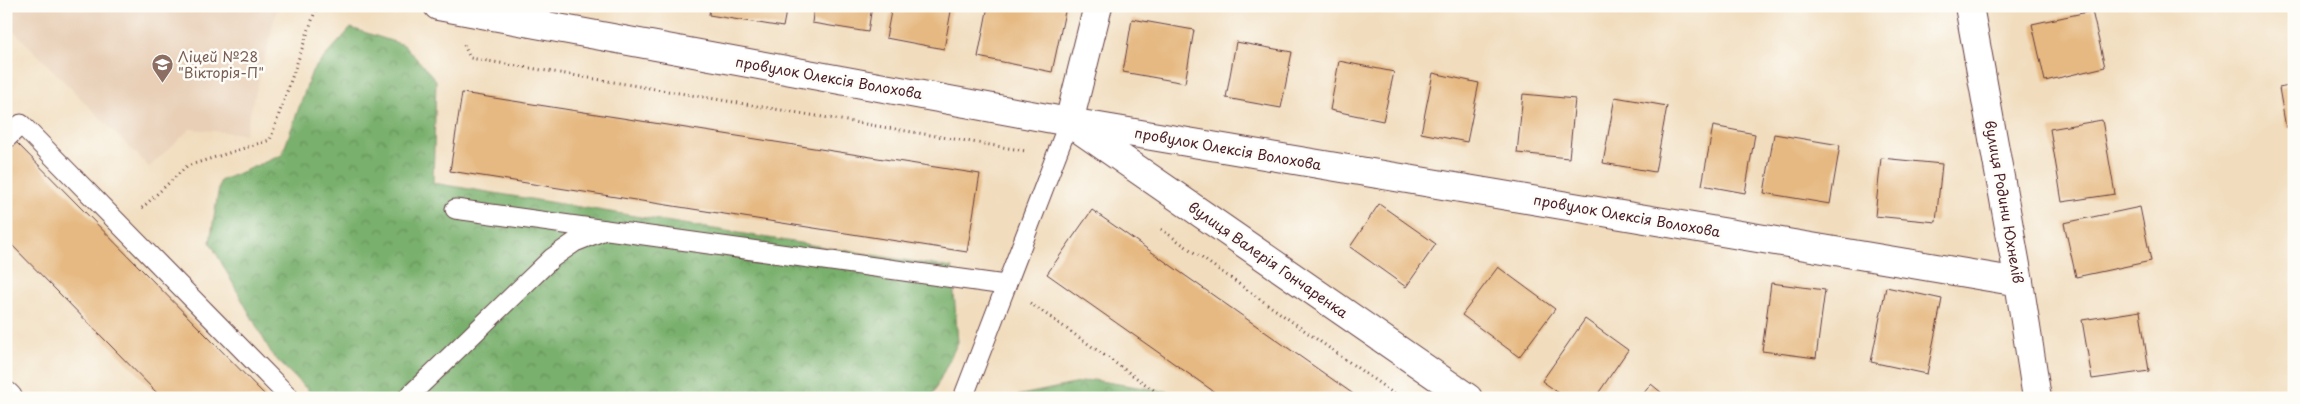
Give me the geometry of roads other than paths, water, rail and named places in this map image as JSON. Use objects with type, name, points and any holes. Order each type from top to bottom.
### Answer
[{"type":"street","points":[[1069,122],[1098,6]]},
{"type":"street","name":"вулиця Родини Юхнелів","points":[[1969,6],[2019,282],[2037,398]]},
{"type":"street","name":"провулок Олексія Волохова","points":[[443,7],[1069,122],[2019,282]]},
{"type":"street","name":"вулиця Валерія Гончаренка","points":[[1069,122],[1468,398]]},
{"type":"lane","points":[[963,398],[979,362],[1005,285],[1069,122]]},
{"type":"lane","points":[[6,139],[21,124],[290,398]]},
{"type":"lane","points":[[455,209],[1005,285]]},
{"type":"lane","points":[[407,398],[552,258],[575,242],[605,230]]},
{"type":"place","name":"Ліцей №28 \"Вікторія-П\"","points":[[162,84]]}]
